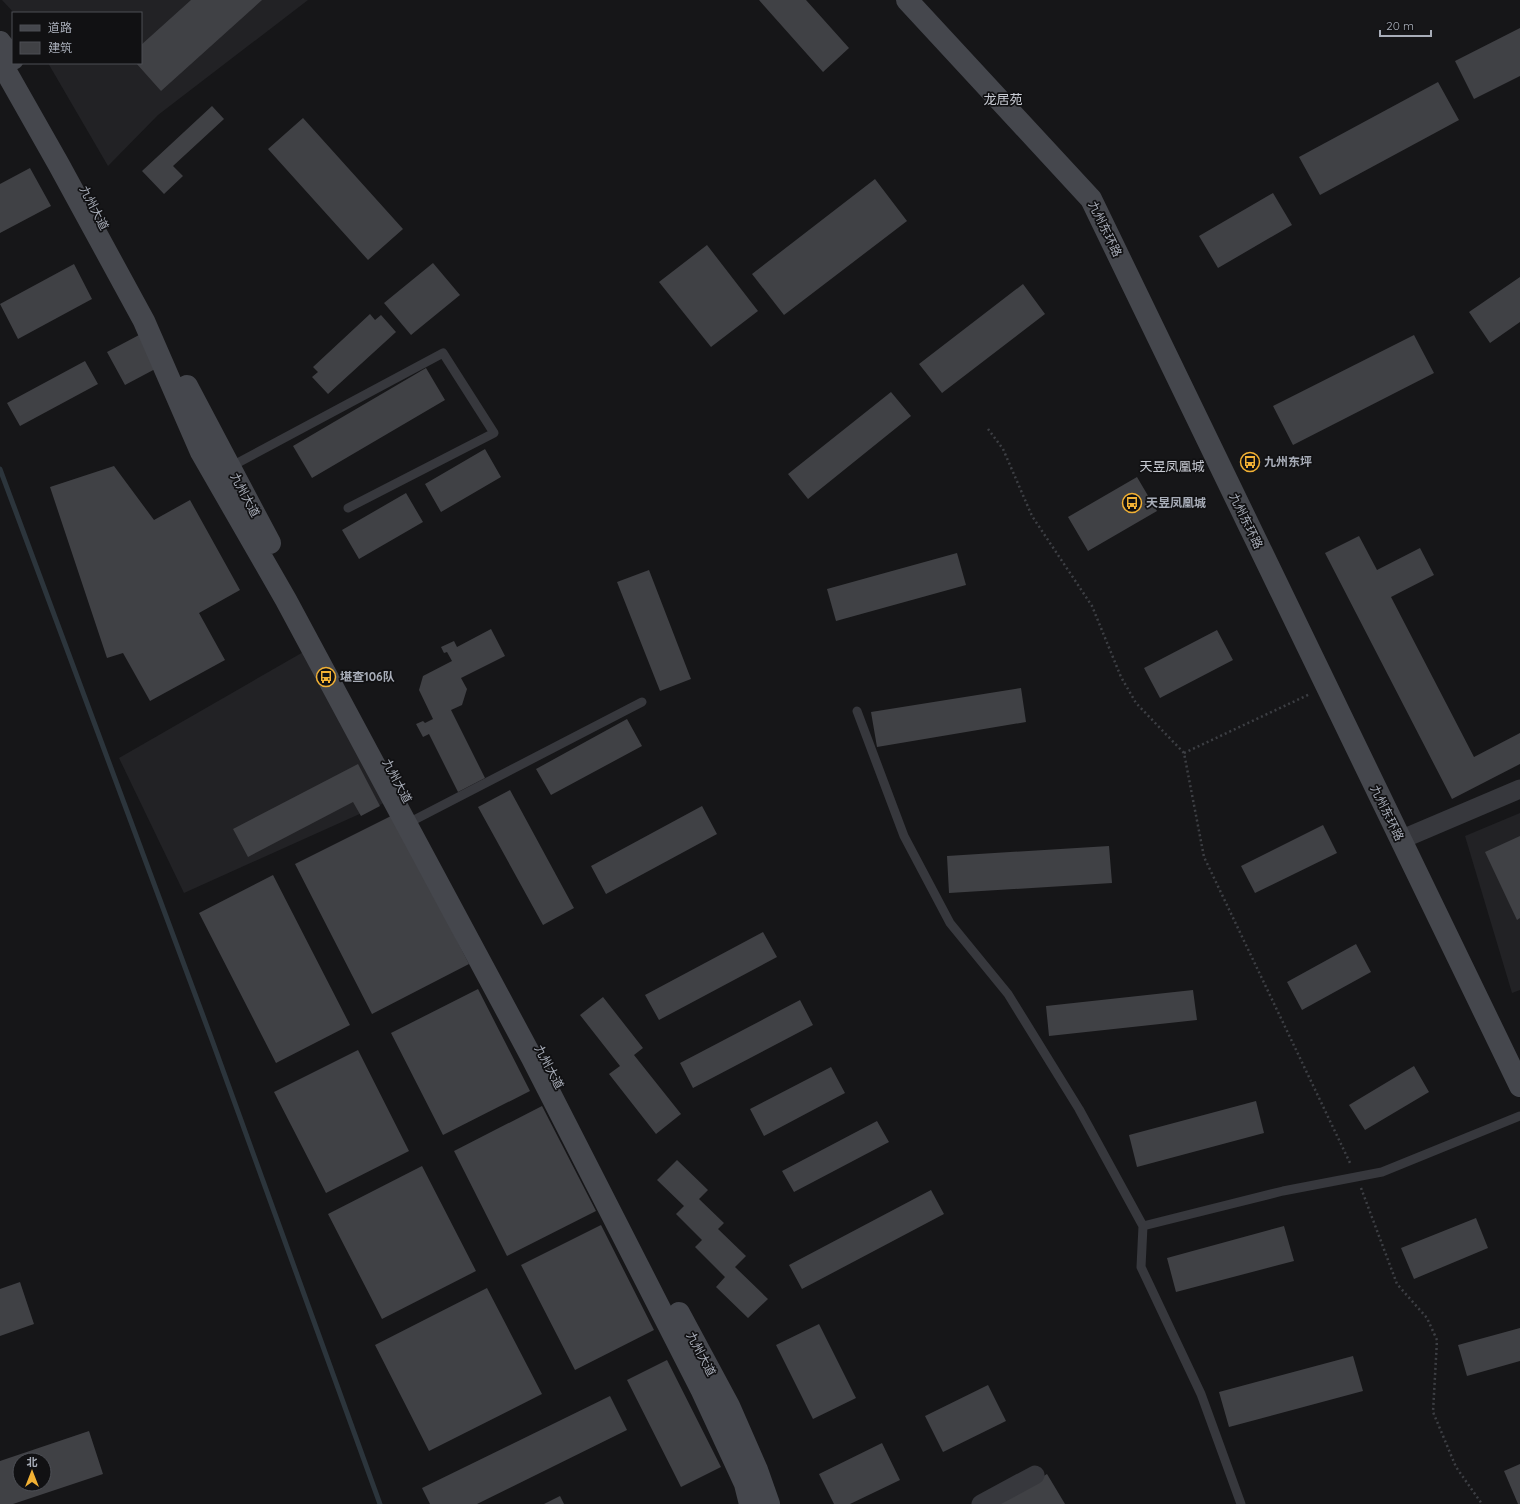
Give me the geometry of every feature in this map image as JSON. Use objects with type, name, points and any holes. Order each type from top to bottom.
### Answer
[{"type":"main road","name":"九州东环路","points":[[908,0],[1091,199],[1520,1086]]},
{"type":"main road","points":[[0,42],[12,58]]},
{"type":"main road","points":[[0,61],[59,165],[144,321],[201,452],[286,600],[536,1065],[701,1389],[746,1484],[750,1504]]},
{"type":"main road","name":"九州大道","points":[[17,64],[33,88],[146,308],[729,1406],[757,1470],[768,1504]]},
{"type":"street","points":[[1400,840],[1520,789]]},
{"type":"street","points":[[981,1504],[1035,1475]]},
{"type":"lane","points":[[230,467],[443,353],[494,433],[348,508]]},
{"type":"lane","points":[[416,819],[642,702]]},
{"type":"lane","points":[[858,712],[904,836],[950,923],[1008,994],[1079,1109],[1143,1226],[1141,1267],[1201,1394],[1241,1504]]},
{"type":"lane","points":[[1143,1226],[1283,1191],[1382,1172],[1520,1116]]},
{"type":"path","points":[[988,429],[1003,449],[1032,516],[1092,606],[1121,677],[1136,703],[1184,753],[1204,857],[1357,1177],[1397,1284],[1427,1318],[1437,1340],[1433,1412],[1456,1467],[1482,1504]]},
{"type":"path","points":[[1184,753],[1326,686]]},
{"type":"shaded area","points":[[2,0],[308,0],[158,115],[108,166],[49,64],[142,64],[142,12],[13,12]]},
{"type":"shaded area","points":[[305,651],[384,803],[184,893],[119,758]]},
{"type":"shaded area","points":[[1520,813],[1520,990],[1512,993],[1465,836]]},
{"type":"building","points":[[191,0],[262,0],[161,91],[137,64],[142,64],[142,44]]},
{"type":"building","points":[[759,0],[806,0],[849,48],[823,72]]},
{"type":"building","points":[[1520,28],[1520,76],[1474,99],[1455,61]]},
{"type":"building","points":[[1438,82],[1459,120],[1320,195],[1299,157]]},
{"type":"building","points":[[212,106],[224,119],[173,166],[183,176],[164,194],[142,171]]},
{"type":"building","points":[[303,118],[403,229],[368,260],[268,149]]},
{"type":"building","points":[[30,168],[51,206],[0,233],[0,184]]},
{"type":"building","points":[[875,179],[907,221],[784,315],[752,274]]},
{"type":"building","points":[[1273,193],[1292,225],[1218,268],[1199,236]]},
{"type":"building","points":[[707,245],[758,311],[711,347],[659,282]]},
{"type":"building","points":[[433,263],[460,295],[411,335],[384,303]]},
{"type":"building","points":[[74,264],[92,299],[18,339],[0,304]]},
{"type":"building","points":[[1520,277],[1520,322],[1490,343],[1469,312]]},
{"type":"building","points":[[1023,284],[1045,314],[942,393],[919,364]]},
{"type":"building","points":[[370,314],[375,320],[381,315],[396,332],[328,394],[312,377],[318,372],[313,367]]},
{"type":"building","points":[[139,335],[157,368],[125,385],[107,352]]},
{"type":"building","points":[[1414,335],[1434,373],[1293,445],[1273,406]]},
{"type":"building","points":[[85,361],[98,384],[20,426],[7,403]]},
{"type":"building","points":[[426,368],[445,400],[312,478],[293,446]]},
{"type":"building","points":[[891,392],[911,416],[808,499],[788,474]]},
{"type":"building","points":[[485,449],[501,477],[441,512],[425,484]]},
{"type":"building","points":[[114,466],[154,520],[190,500],[240,590],[199,613],[225,660],[150,701],[123,653],[107,658],[50,487]]},
{"type":"building","points":[[1137,477],[1157,511],[1088,551],[1068,517]]},
{"type":"building","points":[[406,493],[423,522],[359,559],[342,530]]},
{"type":"building","points":[[1359,536],[1377,570],[1420,548],[1434,575],[1391,597],[1474,757],[1520,733],[1520,764],[1452,799],[1325,553]]},
{"type":"building","points":[[957,553],[966,585],[836,621],[827,589]]},
{"type":"building","points":[[649,570],[691,679],[660,691],[617,582]]},
{"type":"building","points":[[491,629],[505,656],[461,678],[467,689],[462,705],[451,710],[485,778],[458,792],[429,734],[423,737],[416,724],[423,721],[425,723],[433,719],[419,690],[423,676],[452,661],[447,652],[444,653],[441,647],[454,641],[457,647]]},
{"type":"building","points":[[1217,630],[1233,660],[1160,698],[1144,668]]},
{"type":"building","points":[[1021,688],[1026,722],[877,747],[871,712]]},
{"type":"building","points":[[627,719],[642,746],[551,795],[536,769]]},
{"type":"building","points":[[358,764],[380,806],[361,816],[353,802],[248,857],[233,829]]},
{"type":"building","points":[[510,790],[574,908],[543,925],[478,807]]},
{"type":"building","points":[[702,806],[717,834],[606,894],[591,866]]},
{"type":"building","points":[[393,815],[469,964],[372,1014],[295,864]]},
{"type":"building","points":[[1323,825],[1337,853],[1255,893],[1241,866]]},
{"type":"building","points":[[1520,836],[1520,918],[1517,920],[1485,852]]},
{"type":"building","points":[[1109,846],[1112,883],[949,893],[947,856]]},
{"type":"building","points":[[273,875],[350,1025],[276,1063],[199,913]]},
{"type":"building","points":[[763,932],[777,957],[659,1020],[645,995]]},
{"type":"building","points":[[1356,944],[1371,972],[1302,1010],[1287,982]]},
{"type":"building","points":[[478,989],[530,1091],[443,1135],[391,1033]]},
{"type":"building","points":[[1193,990],[1197,1020],[1049,1036],[1046,1006]]},
{"type":"building","points":[[603,997],[643,1048],[634,1055],[681,1114],[656,1134],[609,1074],[620,1066],[580,1015]]},
{"type":"building","points":[[800,1000],[813,1025],[693,1088],[680,1063]]},
{"type":"building","points":[[358,1050],[409,1151],[326,1193],[274,1092]]},
{"type":"building","points":[[1414,1066],[1429,1092],[1365,1130],[1349,1105]]},
{"type":"building","points":[[831,1067],[845,1093],[764,1136],[750,1109]]},
{"type":"building","points":[[1256,1101],[1264,1133],[1137,1167],[1129,1135]]},
{"type":"building","points":[[542,1106],[596,1211],[507,1256],[454,1151]]},
{"type":"building","points":[[877,1121],[889,1142],[794,1192],[782,1171]]},
{"type":"building","points":[[677,1160],[708,1190],[699,1199],[724,1223],[718,1229],[746,1256],[735,1267],[768,1299],[748,1318],[716,1287],[725,1277],[695,1247],[702,1240],[676,1214],[684,1206],[657,1180]]},
{"type":"building","points":[[422,1166],[476,1271],[382,1319],[328,1214]]},
{"type":"building","points":[[931,1190],[944,1214],[802,1289],[789,1265]]},
{"type":"building","points":[[1476,1218],[1488,1248],[1414,1279],[1401,1248]]},
{"type":"building","points":[[601,1225],[654,1330],[575,1370],[521,1265]]},
{"type":"building","points":[[1284,1226],[1294,1261],[1176,1292],[1167,1258]]},
{"type":"building","points":[[20,1282],[34,1324],[0,1336],[0,1289]]},
{"type":"building","points":[[487,1288],[542,1394],[429,1451],[375,1345]]},
{"type":"building","points":[[819,1324],[856,1398],[813,1419],[776,1345]]},
{"type":"building","points":[[1520,1328],[1520,1361],[1467,1376],[1458,1345]]},
{"type":"building","points":[[1353,1356],[1363,1391],[1229,1427],[1219,1392]]},
{"type":"building","points":[[667,1360],[721,1467],[681,1487],[627,1380]]},
{"type":"building","points":[[988,1385],[1006,1421],[943,1452],[925,1416]]},
{"type":"building","points":[[610,1396],[627,1430],[477,1504],[430,1504],[422,1488]]},
{"type":"building","points":[[89,1431],[103,1474],[52,1491],[52,1452],[27,1452]]},
{"type":"building","points":[[882,1443],[900,1480],[850,1504],[834,1504],[819,1474]]},
{"type":"building","points":[[12,1457],[12,1492],[49,1492],[13,1504],[0,1504],[0,1461]]},
{"type":"building","points":[[1520,1464],[1520,1504],[1518,1504],[1504,1471]]},
{"type":"building","points":[[1047,1474],[1065,1504],[996,1504]]},
{"type":"building","points":[[560,1496],[564,1504],[544,1504]]},
{"type":"waterway","points":[[0,469],[212,1040],[380,1504]]},
{"type":"place","name":"九州东坪","points":[[1250,462]]},
{"type":"place","name":"天昱凤凰城","points":[[1132,503]]},
{"type":"place","name":"堪查106队","points":[[326,677]]},
{"type":"district","name":"龙居苑","points":[[1003,99]]},
{"type":"district","name":"天昱凤凰城","points":[[1172,466]]}]
